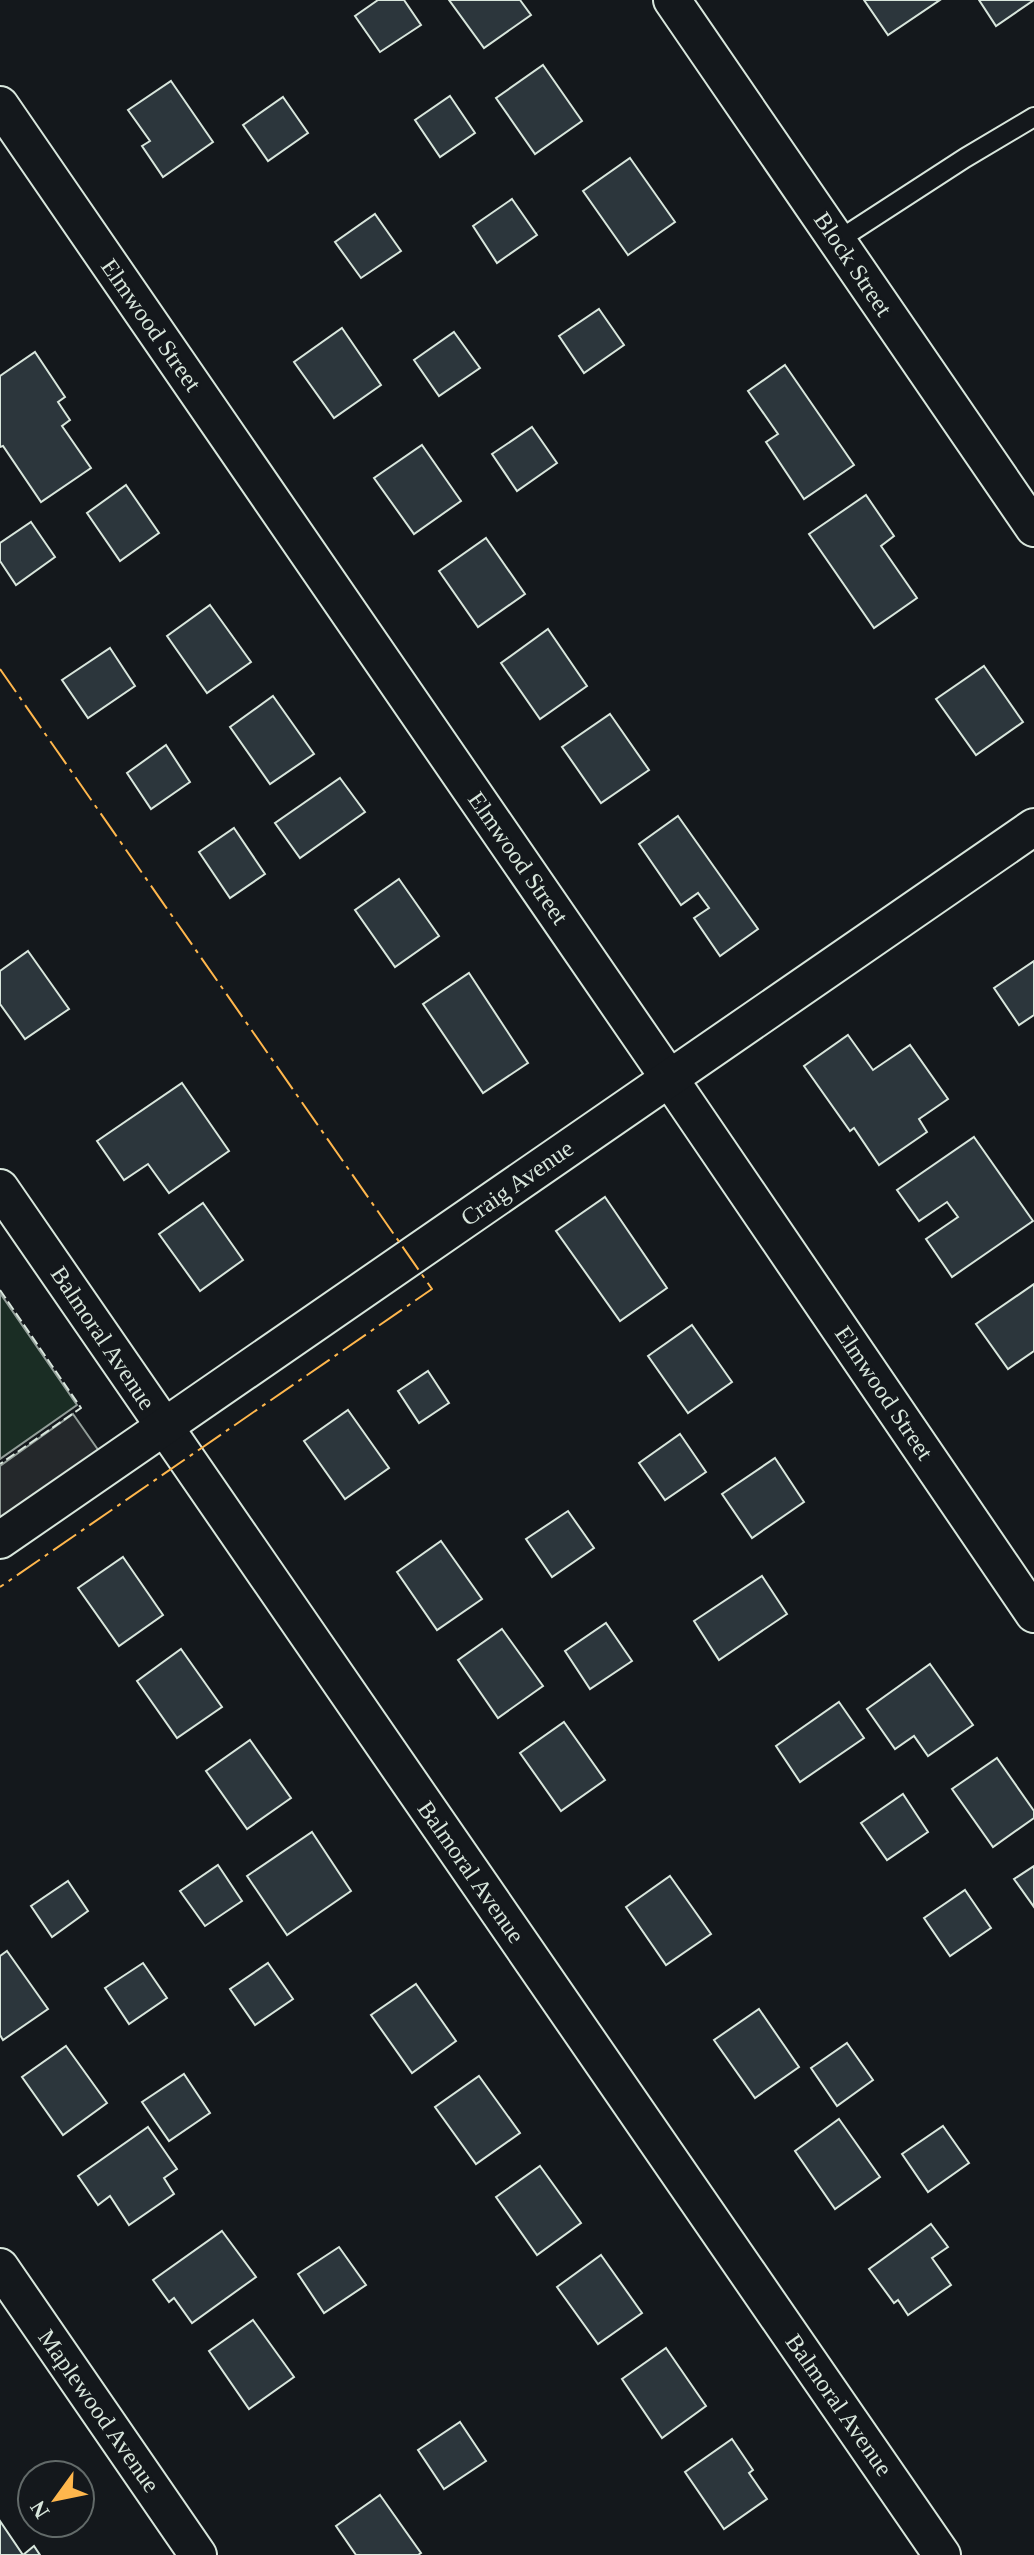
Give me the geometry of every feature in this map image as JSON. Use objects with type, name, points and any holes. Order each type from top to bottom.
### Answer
[{"type":"street","name":"Block Street","points":[[672,0],[1034,528]]},
{"type":"street","name":"Elmwood Street","points":[[0,105],[1034,1614]]},
{"type":"street","name":"Craig Avenue","points":[[0,1540],[1034,827]]},
{"type":"street","name":"Balmoral Avenue","points":[[0,1188],[942,2555]]},
{"type":"street","name":"Maplewood Avenue","points":[[0,2267],[198,2555]]},
{"type":"lane","points":[[837,241],[1034,117]]},
{"type":"green space","points":[[0,1293],[77,1405],[0,1459]]},
{"type":"shaded area","points":[[73,1414],[108,1464],[0,1540],[0,1466]]},
{"type":"building","points":[[378,0],[404,0],[421,25],[380,52],[355,16]]},
{"type":"building","points":[[449,0],[520,0],[531,15],[484,48]]},
{"type":"building","points":[[864,0],[940,0],[888,35]]},
{"type":"building","points":[[979,0],[1034,0],[996,26]]},
{"type":"building","points":[[543,65],[582,121],[535,154],[496,98]]},
{"type":"building","points":[[171,81],[213,142],[163,177],[142,146],[150,141],[128,110]]},
{"type":"building","points":[[450,96],[475,133],[440,157],[415,120]]},
{"type":"building","points":[[283,97],[308,133],[268,161],[243,125]]},
{"type":"building","points":[[630,158],[675,222],[628,255],[583,191]]},
{"type":"building","points":[[512,199],[537,235],[497,263],[473,226]]},
{"type":"building","points":[[375,214],[401,251],[361,278],[335,242]]},
{"type":"building","points":[[599,309],[624,345],[584,373],[559,336]]},
{"type":"building","points":[[342,328],[381,385],[334,418],[294,362]]},
{"type":"building","points":[[454,332],[480,368],[439,396],[414,360]]},
{"type":"building","points":[[35,352],[65,397],[58,402],[70,420],[62,426],[91,468],[41,502],[3,446],[0,447],[0,376]]},
{"type":"building","points":[[785,365],[854,465],[804,499],[766,442],[778,434],[748,391]]},
{"type":"building","points":[[532,427],[557,463],[517,491],[492,454]]},
{"type":"building","points":[[422,445],[461,501],[414,534],[374,478]]},
{"type":"building","points":[[126,485],[159,533],[120,561],[87,513]]},
{"type":"building","points":[[866,495],[894,536],[881,546],[917,598],[874,628],[809,534]]},
{"type":"building","points":[[31,522],[55,557],[16,585],[0,561],[0,543]]},
{"type":"building","points":[[486,538],[525,594],[478,627],[439,571]]},
{"type":"building","points":[[210,605],[251,662],[207,693],[167,636]]},
{"type":"building","points":[[548,629],[587,686],[540,719],[501,663]]},
{"type":"building","points":[[110,648],[135,686],[88,718],[62,680]]},
{"type":"building","points":[[984,666],[1023,722],[976,755],[936,699]]},
{"type":"building","points":[[273,696],[314,754],[270,784],[230,727]]},
{"type":"building","points":[[610,714],[649,770],[601,803],[562,747]]},
{"type":"building","points":[[166,745],[190,782],[151,809],[127,773]]},
{"type":"building","points":[[340,778],[365,812],[300,858],[275,823]]},
{"type":"building","points":[[678,816],[758,929],[720,956],[694,918],[709,908],[698,893],[681,905],[639,844]]},
{"type":"building","points":[[234,828],[265,874],[230,898],[199,852]]},
{"type":"building","points":[[399,879],[439,936],[395,967],[355,910]]},
{"type":"building","points":[[28,951],[69,1009],[25,1039],[0,1004],[0,971]]},
{"type":"building","points":[[1034,961],[1034,1015],[1019,1025],[994,988]]},
{"type":"building","points":[[469,973],[528,1063],[483,1093],[423,1004]]},
{"type":"building","points":[[848,1035],[873,1070],[910,1045],[948,1099],[919,1119],[927,1132],[879,1165],[854,1128],[850,1131],[804,1066]]},
{"type":"building","points":[[182,1083],[229,1151],[169,1193],[148,1164],[124,1180],[97,1141]]},
{"type":"building","points":[[974,1137],[1033,1221],[952,1277],[926,1239],[958,1217],[947,1202],[919,1221],[897,1190]]},
{"type":"building","points":[[605,1197],[667,1288],[620,1321],[556,1231]]},
{"type":"building","points":[[203,1203],[243,1260],[200,1291],[159,1234]]},
{"type":"building","points":[[1034,1284],[1034,1351],[1008,1369],[976,1324]]},
{"type":"building","points":[[692,1325],[732,1382],[688,1413],[648,1356]]},
{"type":"building","points":[[428,1371],[449,1403],[419,1423],[398,1391]]},
{"type":"building","points":[[348,1410],[389,1468],[345,1499],[304,1441]]},
{"type":"building","points":[[680,1434],[706,1472],[665,1500],[639,1463]]},
{"type":"building","points":[[775,1458],[804,1502],[752,1538],[722,1494]]},
{"type":"building","points":[[568,1511],[594,1548],[552,1577],[526,1539]]},
{"type":"building","points":[[441,1541],[482,1599],[437,1630],[397,1572]]},
{"type":"building","points":[[123,1557],[163,1615],[119,1646],[78,1588]]},
{"type":"building","points":[[762,1576],[787,1614],[719,1660],[694,1621]]},
{"type":"building","points":[[606,1623],[632,1661],[590,1689],[565,1651]]},
{"type":"building","points":[[502,1629],[543,1686],[498,1718],[458,1660]]},
{"type":"building","points":[[181,1649],[222,1707],[177,1738],[137,1681]]},
{"type":"building","points":[[930,1664],[973,1725],[928,1756],[914,1736],[895,1749],[867,1709]]},
{"type":"building","points":[[839,1702],[864,1738],[800,1782],[776,1746]]},
{"type":"building","points":[[564,1722],[605,1780],[561,1811],[520,1753]]},
{"type":"building","points":[[250,1740],[291,1798],[247,1829],[206,1771]]},
{"type":"building","points":[[997,1758],[1034,1811],[1034,1818],[993,1847],[952,1789]]},
{"type":"building","points":[[903,1794],[928,1832],[887,1860],[861,1823]]},
{"type":"building","points":[[312,1832],[351,1891],[287,1935],[247,1876]]},
{"type":"building","points":[[218,1865],[242,1901],[205,1926],[180,1891]]},
{"type":"building","points":[[1034,1866],[1034,1907],[1014,1879]]},
{"type":"building","points":[[670,1876],[711,1934],[666,1965],[626,1907]]},
{"type":"building","points":[[68,1881],[88,1911],[52,1937],[31,1906]]},
{"type":"building","points":[[965,1890],[991,1928],[950,1956],[924,1918]]},
{"type":"building","points":[[7,1951],[48,2009],[3,2040],[0,2035],[0,1956]]},
{"type":"building","points":[[143,1963],[167,1998],[129,2024],[105,1988]]},
{"type":"building","points":[[268,1963],[293,1999],[255,2025],[230,1989]]},
{"type":"building","points":[[416,1984],[456,2041],[412,2073],[371,2015]]},
{"type":"building","points":[[759,2009],[799,2067],[755,2098],[714,2040]]},
{"type":"building","points":[[847,2043],[873,2080],[837,2106],[811,2068]]},
{"type":"building","points":[[66,2046],[107,2103],[63,2135],[22,2077]]},
{"type":"building","points":[[184,2074],[210,2113],[169,2141],[142,2102]]},
{"type":"building","points":[[479,2076],[520,2133],[476,2164],[435,2107]]},
{"type":"building","points":[[839,2119],[880,2177],[835,2209],[795,2151]]},
{"type":"building","points":[[943,2126],[969,2163],[928,2192],[902,2154]]},
{"type":"building","points":[[148,2127],[177,2169],[164,2178],[174,2194],[129,2225],[110,2196],[98,2205],[78,2176]]},
{"type":"building","points":[[540,2166],[581,2223],[537,2255],[496,2197]]},
{"type":"building","points":[[931,2224],[948,2247],[932,2258],[951,2285],[908,2315],[898,2300],[894,2303],[869,2269]]},
{"type":"building","points":[[222,2231],[256,2277],[192,2323],[174,2298],[169,2302],[153,2280]]},
{"type":"building","points":[[339,2247],[366,2285],[324,2313],[298,2274]]},
{"type":"building","points":[[601,2255],[642,2313],[598,2344],[557,2287]]},
{"type":"building","points":[[253,2320],[294,2377],[249,2409],[209,2351]]},
{"type":"building","points":[[666,2348],[706,2406],[662,2438],[622,2379]]},
{"type":"building","points":[[460,2422],[486,2461],[444,2489],[418,2450]]},
{"type":"building","points":[[732,2439],[753,2470],[749,2473],[767,2499],[724,2529],[685,2472]]},
{"type":"building","points":[[380,2495],[421,2553],[356,2555],[336,2526]]},
{"type":"building","points":[[0,2521],[23,2555],[0,2555]]},
{"type":"building","points":[[34,2546],[40,2555],[23,2555]]},
{"type":"fence","points":[[0,1290],[81,1408],[0,1464]]},
{"type":"power","points":[[0,669],[432,1289],[0,1587]]}]
